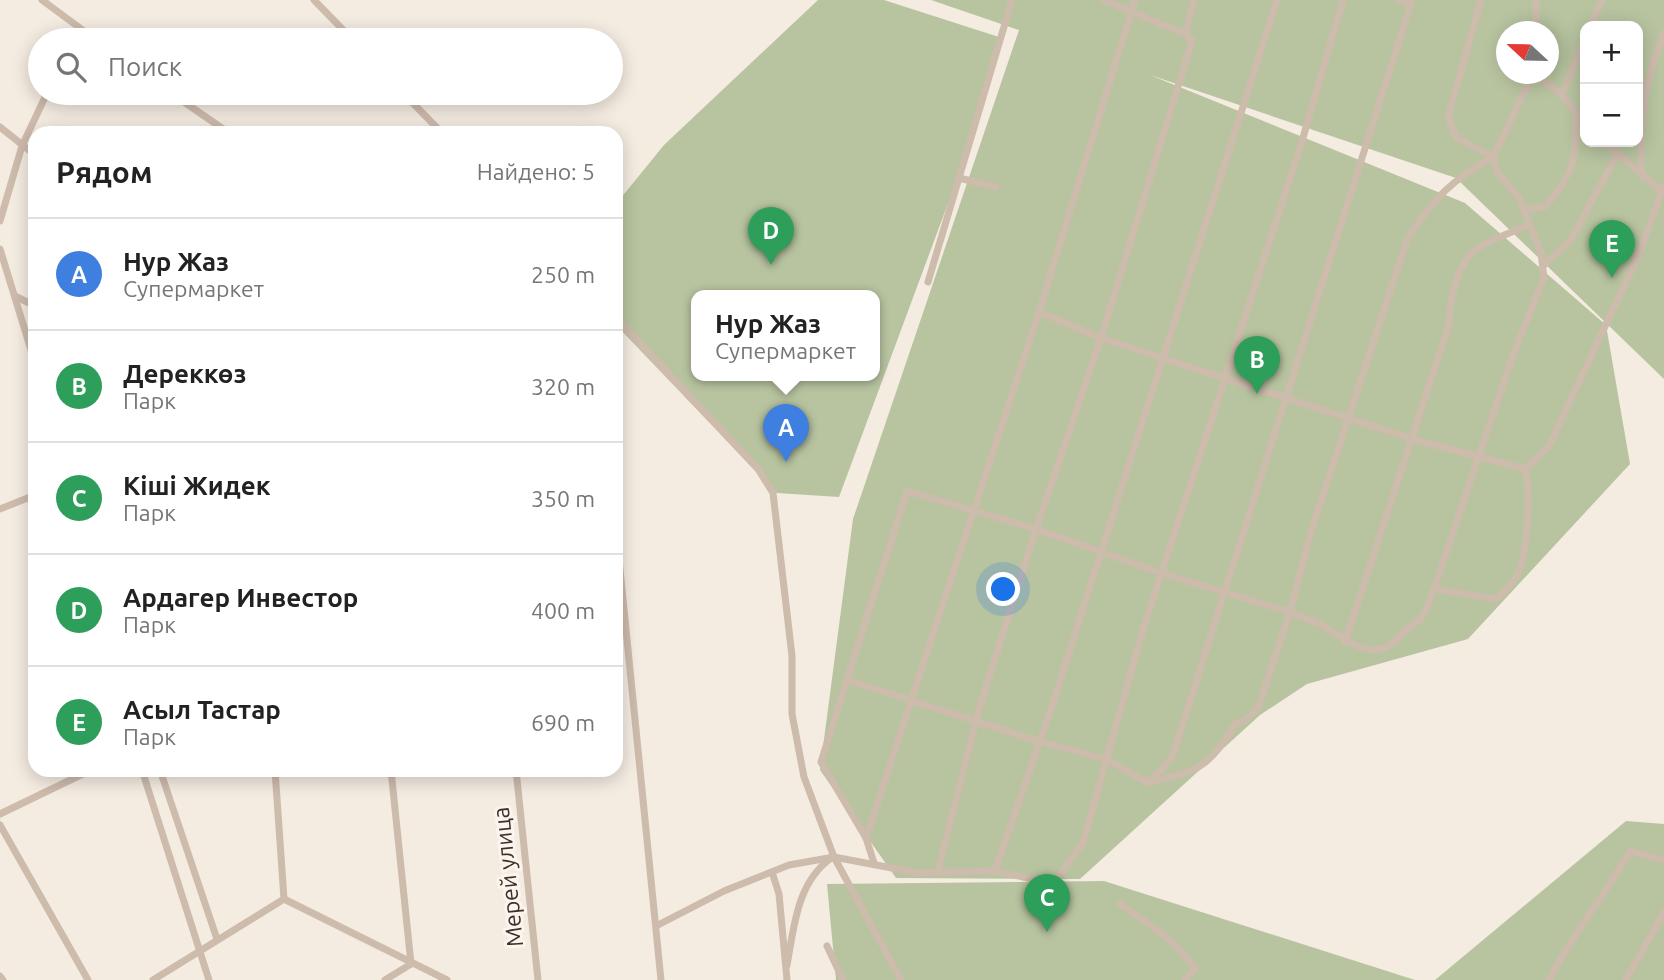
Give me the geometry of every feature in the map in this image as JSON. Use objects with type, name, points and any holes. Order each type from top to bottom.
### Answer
[{"type":"street","points":[[42,0],[78,27]]},
{"type":"street","points":[[314,0],[341,28]]},
{"type":"street","points":[[929,282],[1012,0]]},
{"type":"street","points":[[938,871],[976,721],[1036,529],[1101,338],[1192,41],[1185,34],[1104,0]]},
{"type":"street","points":[[866,838],[1039,312],[1135,0]]},
{"type":"street","points":[[1185,34],[1194,0]]},
{"type":"street","points":[[995,871],[1040,740],[1277,0]]},
{"type":"street","points":[[658,925],[723,891],[772,872],[834,857],[918,873],[995,871],[1037,880],[1057,878],[1083,844],[1161,573],[1300,148],[1343,0]]},
{"type":"street","points":[[1147,783],[1172,758],[1412,2],[1398,0]]},
{"type":"street","points":[[874,863],[866,838],[821,762],[907,491],[975,509],[1161,573],[1290,612],[1324,627],[1345,642],[1366,650],[1383,649],[1398,640],[1405,629],[1421,618],[1434,589],[1531,307],[1544,278],[1543,266],[1519,198],[1498,173],[1493,157],[1457,138],[1448,117],[1481,0]]},
{"type":"street","points":[[1536,0],[1536,21]]},
{"type":"street","points":[[1592,21],[1602,0]]},
{"type":"street","points":[[1642,177],[1642,123],[1651,66],[1664,33]]},
{"type":"street","points":[[1562,95],[1580,50]]},
{"type":"street","points":[[848,680],[1108,760],[1147,783],[1200,769],[1218,752],[1236,723],[1244,721],[1258,708],[1290,612],[1312,528],[1408,237],[1433,201],[1456,178],[1493,157],[1530,84]]},
{"type":"street","points":[[1548,84],[1562,95],[1580,117]]},
{"type":"street","points":[[31,126],[41,105]]},
{"type":"street","points":[[188,105],[219,126]]},
{"type":"street","points":[[415,105],[435,126]]},
{"type":"street","points":[[1522,209],[1545,207],[1562,187],[1576,158],[1576,113]]},
{"type":"street","points":[[0,127],[28,150]]},
{"type":"street","points":[[0,221],[28,133]]},
{"type":"street","points":[[1525,469],[1549,446],[1638,256],[1663,190],[1642,177],[1609,147]]},
{"type":"street","points":[[1543,266],[1570,241],[1617,155]]},
{"type":"street","points":[[959,178],[996,187]]},
{"type":"street","points":[[1345,642],[1450,325],[1449,302],[1458,279],[1472,253],[1528,225]]},
{"type":"street","points":[[0,249],[28,340]]},
{"type":"street","points":[[15,296],[28,302]]},
{"type":"street","points":[[1039,312],[1101,338],[1412,439],[1525,469]]},
{"type":"street","points":[[623,325],[758,469],[773,493],[792,656],[792,714],[804,777],[834,857],[901,980]]},
{"type":"street","points":[[1434,589],[1496,599],[1516,578],[1528,524],[1529,483],[1525,469]]},
{"type":"street","points":[[0,509],[28,498]]},
{"type":"street","points":[[623,595],[658,925],[661,980]]},
{"type":"street","points":[[0,814],[77,777]]},
{"type":"street","points":[[144,777],[209,980]]},
{"type":"street","points":[[162,777],[217,939]]},
{"type":"street","points":[[275,777],[284,899]]},
{"type":"street","points":[[392,777],[411,964]]},
{"type":"street","name":"Мерей улица","points":[[517,777],[538,980]]},
{"type":"street","points":[[0,825],[88,980]]},
{"type":"street","points":[[1549,980],[1565,948],[1604,898],[1630,852],[1664,860]]},
{"type":"street","points":[[787,965],[799,907],[807,886],[815,871],[834,857]]},
{"type":"street","points":[[772,872],[779,894],[787,980]]},
{"type":"street","points":[[153,980],[284,899]]},
{"type":"street","points":[[284,899],[447,980]]},
{"type":"street","points":[[1121,904],[1159,928],[1185,955],[1195,969],[1185,980]]},
{"type":"street","points":[[1626,980],[1664,912]]},
{"type":"street","points":[[827,946],[843,980]]},
{"type":"street","points":[[385,980],[411,964]]},
{"type":"green space","points":[[818,0],[884,0],[1002,38],[966,155],[839,497],[777,493],[623,332],[623,195],[664,145]]},
{"type":"green space","points":[[931,0],[1664,0],[1664,379],[1456,178],[1150,75],[1465,203],[1606,325],[1630,464],[1468,639],[1307,684],[1260,715],[1080,879],[896,878],[820,770],[853,519],[1019,30]]},
{"type":"green space","points":[[1626,821],[1664,824],[1664,980],[1435,980]]},
{"type":"green space","points":[[1104,881],[1415,980],[836,980],[827,884]]},
{"type":"place","name":"Ардагер Инвестор","points":[[771,265]]},
{"type":"place","name":"Асыл Тастар","points":[[1612,278]]},
{"type":"place","name":"Дереккөз","points":[[1257,394]]},
{"type":"place","name":"Нур Жаз","points":[[786,462]]},
{"type":"place","name":"Кіші Жидек","points":[[1047,932]]}]
